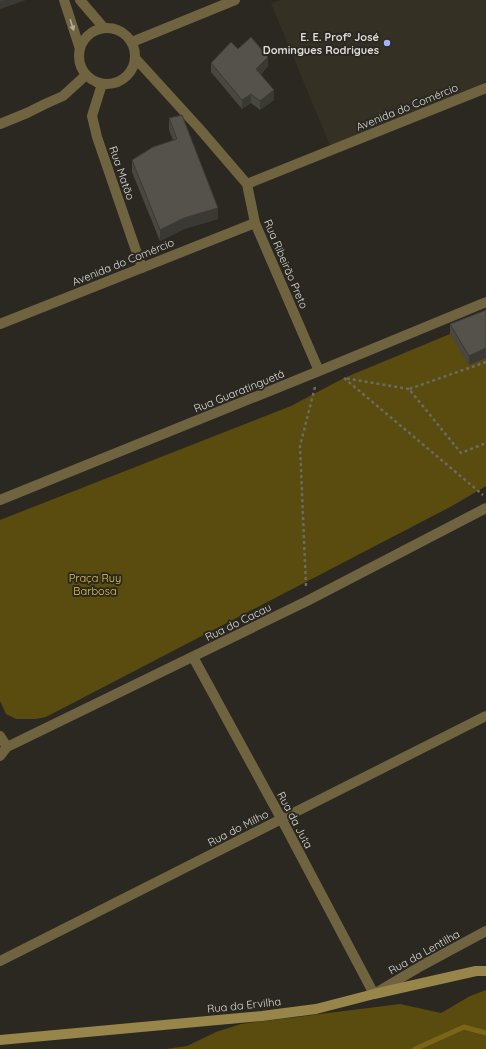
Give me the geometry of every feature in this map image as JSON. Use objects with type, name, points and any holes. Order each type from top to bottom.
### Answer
[{"type":"street","points":[[64,0],[80,49]]},
{"type":"street","points":[[80,0],[104,28]]},
{"type":"street","points":[[132,42],[235,0]]},
{"type":"street","points":[[104,28],[112,28],[120,31],[132,42],[135,50],[136,60],[128,76],[120,82],[111,85],[93,81],[86,75],[81,67],[79,57],[83,41],[96,30],[104,28]]},
{"type":"street","name":"Rua Ribeirão Preto","points":[[136,60],[198,127],[247,184],[255,223],[319,371]]},
{"type":"street","points":[[0,124],[63,96],[86,75]]},
{"type":"street","name":"Rua Matão","points":[[102,84],[92,116],[97,137],[142,268]]},
{"type":"street","name":"Avenida do Comércio","points":[[247,184],[486,88]]},
{"type":"street","name":"Avenida do Comércio","points":[[0,324],[255,223]]},
{"type":"street","name":"Rua Guaratinguetá","points":[[0,500],[486,302]]},
{"type":"street","name":"Rua do Cacau","points":[[0,756],[7,747],[307,601],[486,508]]},
{"type":"street","name":"Rua da Juta","points":[[193,657],[282,820],[374,994]]},
{"type":"street","name":"Rua do Milho","points":[[0,961],[486,716]]},
{"type":"street","points":[[0,736],[7,747]]},
{"type":"street","name":"Rua da Lentilha","points":[[374,994],[420,966],[486,932]]},
{"type":"street","name":"Rua da Ervilha","points":[[0,1040],[262,1016],[316,1009],[374,994],[486,970]]},
{"type":"path","points":[[486,362],[409,389],[344,378],[486,498]]},
{"type":"path","points":[[307,601],[300,446],[319,371]]},
{"type":"path","points":[[409,389],[461,453],[486,443]]},
{"type":"shaded area","name":"E. E. Profº José Domingues Rodrigues","points":[[281,0],[486,0],[486,82],[331,148],[271,3]]},
{"type":"green space","name":"Praça Ruy Barbosa","points":[[486,319],[486,486],[452,506],[46,717],[36,719],[16,719],[6,714],[0,701],[0,520],[291,406],[344,378]]},
{"type":"green space","points":[[486,990],[486,1049],[166,1049],[187,1046],[216,1032],[241,1024],[400,1004],[441,1013],[470,996]]},
{"type":"building","points":[[251,37],[268,57],[256,69],[274,90],[260,101],[251,94],[242,100],[211,63],[231,42],[238,49]]},
{"type":"building","points":[[182,115],[218,208],[184,218],[160,230],[132,160],[153,147],[177,139],[169,118]]},
{"type":"building","points":[[486,310],[486,348],[469,356],[450,324]]},
{"type":"waterway","points":[[415,1049],[464,1027],[486,1033]]},
{"type":"place","name":"E. E. Profº José Domingues Rodrigues","points":[[387,43]]}]
